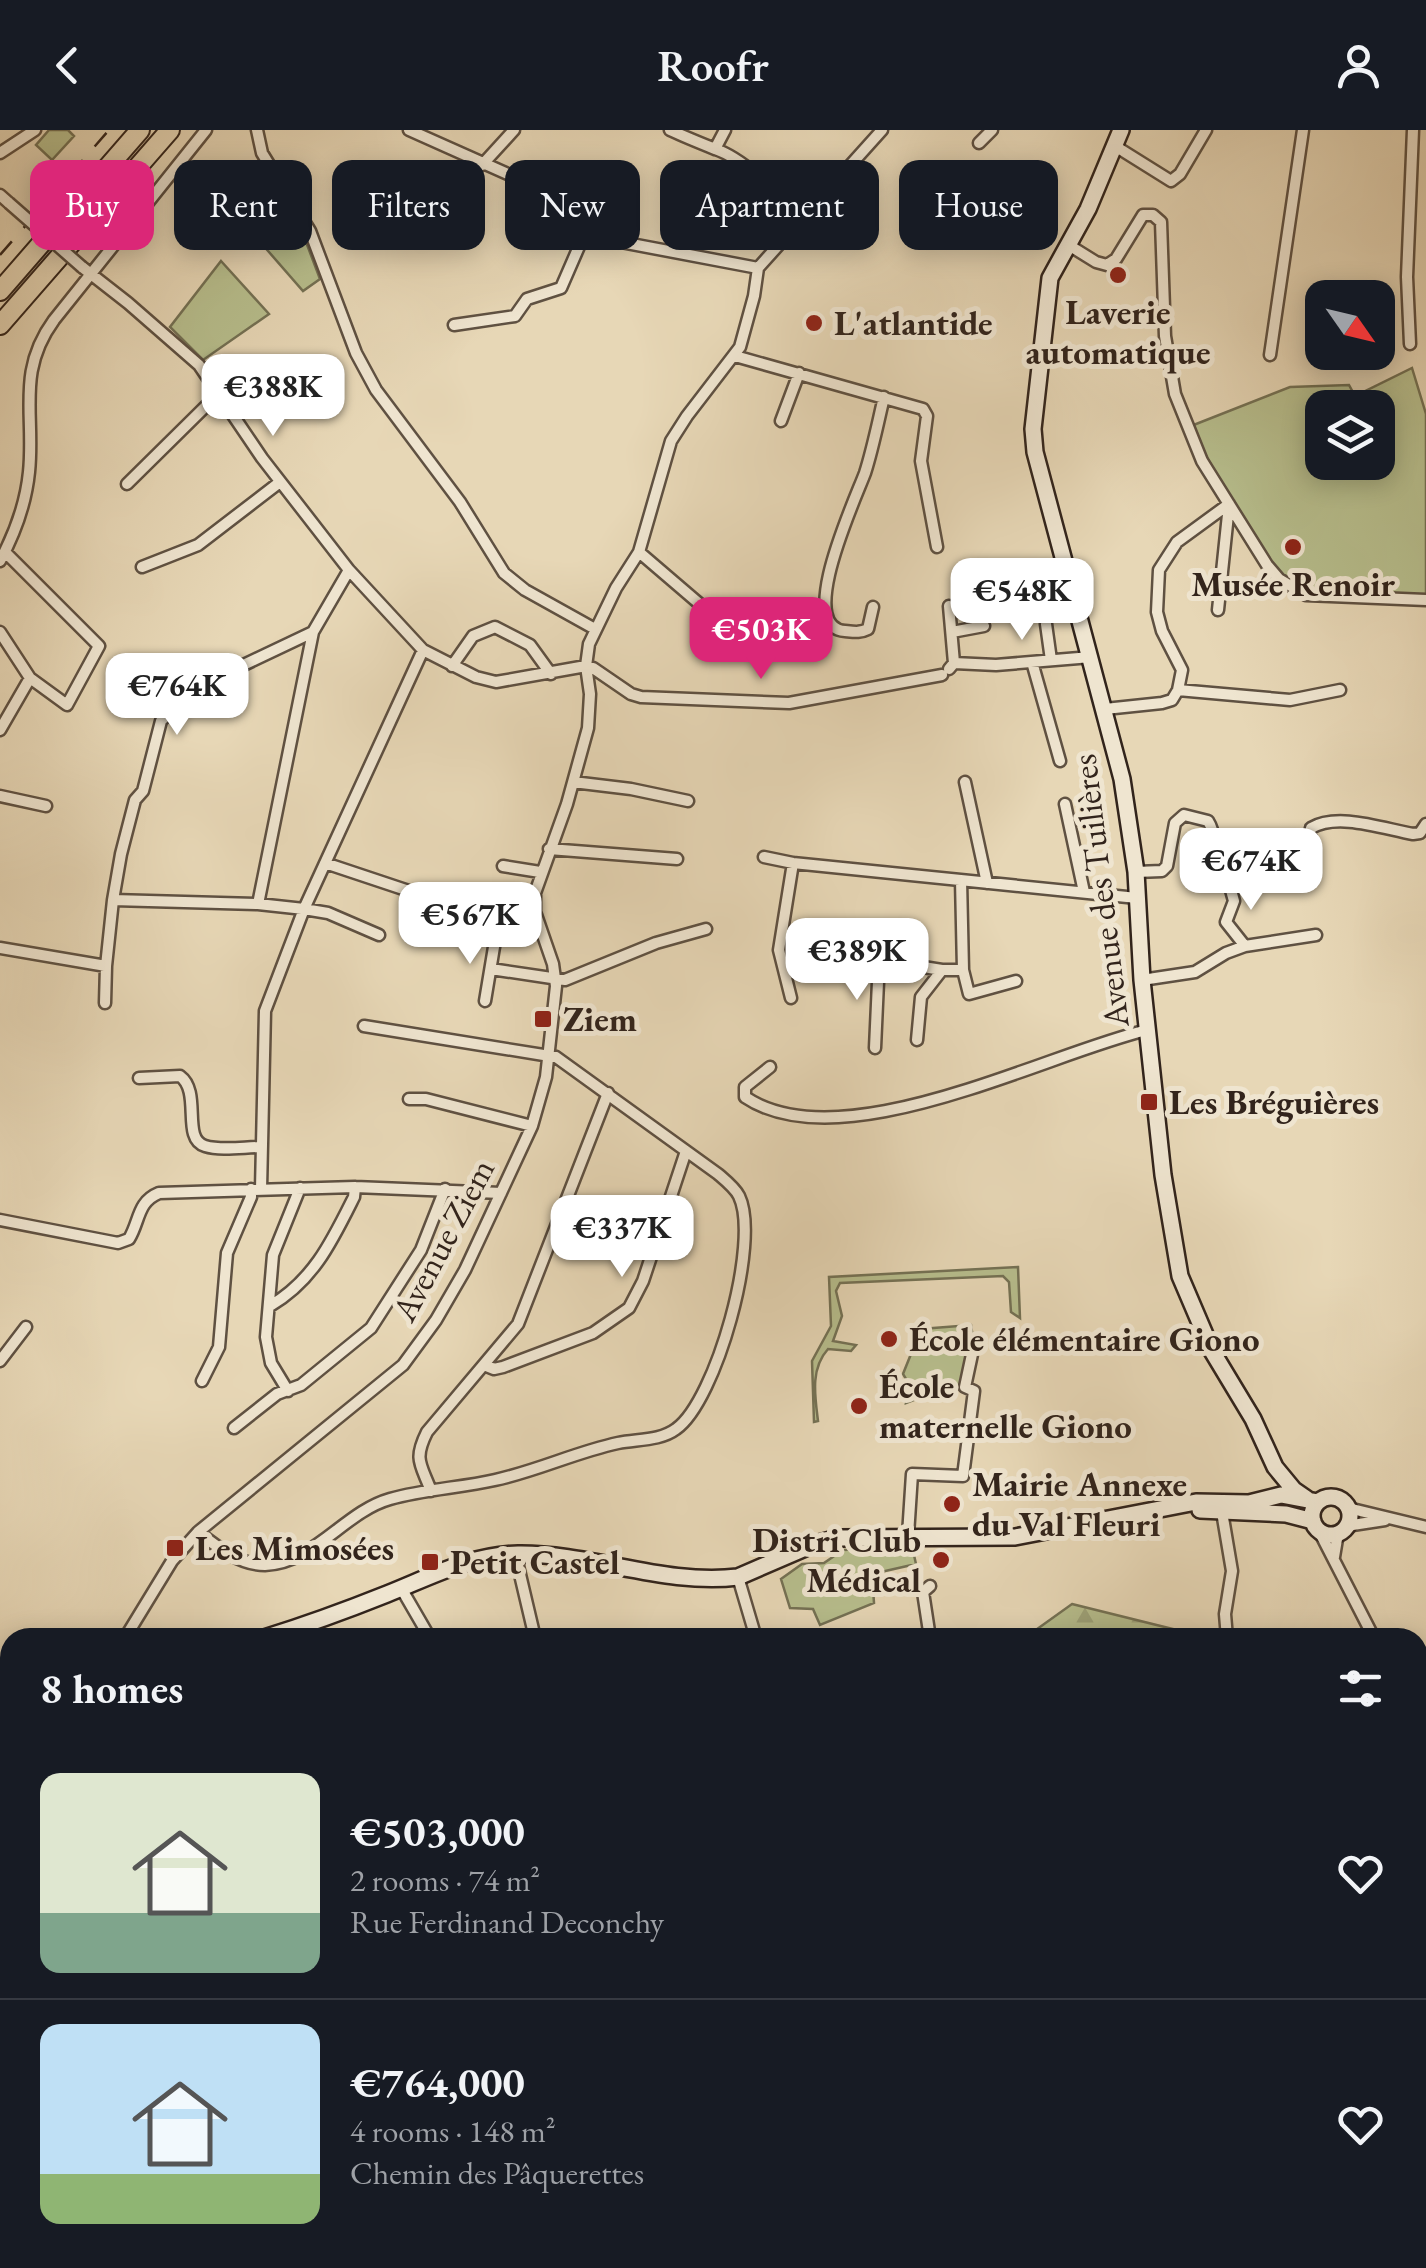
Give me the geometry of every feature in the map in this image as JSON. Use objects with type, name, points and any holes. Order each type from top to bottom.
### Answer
[{"type":"highway","points":[[0,291],[140,130]]},
{"type":"highway","points":[[0,325],[170,130]]},
{"type":"street","points":[[0,153],[35,130]]},
{"type":"street","points":[[0,632],[30,678],[66,705],[99,646],[2,557],[6,533],[30,470],[28,389],[32,360],[87,270],[206,130]]},
{"type":"street","points":[[257,130],[262,154],[310,232],[368,378],[451,490],[504,573],[525,590],[595,628]]},
{"type":"street","points":[[409,130],[470,160]]},
{"type":"street","points":[[485,163],[514,130]]},
{"type":"street","points":[[670,130],[715,148],[733,160]]},
{"type":"street","points":[[715,148],[725,130]]},
{"type":"street","points":[[855,160],[882,130]]},
{"type":"street","points":[[979,143],[992,130]]},
{"type":"street","points":[[1118,138],[1172,181],[1206,130]]},
{"type":"street","points":[[1270,355],[1303,130]]},
{"type":"street","points":[[1410,344],[1407,276],[1412,130]]},
{"type":"street","name":"Avenue des Tuilières","points":[[1118,138],[1088,209],[1050,278],[1033,428],[1040,477],[1122,779],[1136,872],[1142,980],[1164,1187],[1180,1276],[1206,1340],[1253,1419],[1275,1467],[1294,1490],[1312,1500]]},
{"type":"street","points":[[4,199],[193,360],[349,570],[423,650],[452,666],[496,682],[586,666],[641,697],[789,702],[948,669],[1090,656]]},
{"type":"street","points":[[1066,244],[1107,265],[1116,259],[1143,215],[1153,214],[1161,222],[1169,370],[1198,452],[1273,574],[1298,592],[1316,596],[1426,600]]},
{"type":"street","points":[[640,245],[758,268],[774,250]]},
{"type":"street","points":[[454,325],[515,316],[527,298],[561,288],[577,250]]},
{"type":"street","name":"Avenue Ziem","points":[[135,1628],[172,1561],[198,1532],[403,1365],[458,1282],[532,1126],[543,1092],[556,980],[535,912],[534,893],[574,782],[588,728],[590,694],[586,666],[595,628],[639,552],[672,442],[686,416],[734,356],[743,338],[758,268]]},
{"type":"street","points":[[734,356],[917,406],[926,416],[921,461],[937,546]]},
{"type":"street","points":[[782,420],[799,373]]},
{"type":"street","points":[[127,484],[221,396]]},
{"type":"street","points":[[874,606],[868,629],[836,631],[828,626],[825,616],[829,570],[866,467],[884,398]]},
{"type":"street","points":[[142,568],[198,545],[280,482]]},
{"type":"street","points":[[1218,610],[1229,504]]},
{"type":"street","points":[[1106,709],[1162,704],[1172,700],[1178,690],[1182,670],[1157,612],[1159,570],[1177,542],[1229,504]]},
{"type":"street","points":[[639,552],[744,642]]},
{"type":"street","points":[[258,904],[312,632],[349,570]]},
{"type":"street","points":[[948,606],[952,632],[948,669]]},
{"type":"street","points":[[1046,624],[1051,660]]},
{"type":"street","points":[[952,632],[984,626]]},
{"type":"street","points":[[452,666],[473,636],[496,627],[530,645],[550,674]]},
{"type":"street","points":[[105,1003],[120,854],[162,721],[194,689],[312,632]]},
{"type":"street","points":[[202,1381],[219,1347],[227,1253],[256,1189],[265,1011],[304,910],[423,650]]},
{"type":"street","points":[[1032,662],[1060,761]]},
{"type":"street","points":[[0,730],[30,678]]},
{"type":"street","points":[[1178,690],[1290,700],[1340,690]]},
{"type":"street","points":[[574,782],[688,801]]},
{"type":"street","points":[[965,782],[987,883]]},
{"type":"street","points":[[0,796],[46,806]]},
{"type":"street","points":[[1065,804],[1084,892]]},
{"type":"street","points":[[1136,872],[1162,871],[1167,866],[1174,823],[1184,815],[1208,821],[1214,834],[1216,860],[1226,872],[1234,901],[1226,922],[1245,946]]},
{"type":"street","points":[[1226,872],[1306,862],[1311,828],[1318,824],[1343,822],[1412,834],[1420,833],[1426,824]]},
{"type":"street","points":[[549,849],[677,859]]},
{"type":"street","points":[[764,856],[793,863],[1137,898]]},
{"type":"street","points":[[325,863],[448,904]]},
{"type":"street","points":[[791,998],[779,950],[793,863]]},
{"type":"street","points":[[503,866],[540,872]]},
{"type":"street","points":[[961,880],[963,970],[969,994],[1016,981]]},
{"type":"street","points":[[113,900],[258,904],[328,913],[379,935]]},
{"type":"street","points":[[490,969],[565,980],[656,942],[706,928]]},
{"type":"street","points":[[1142,980],[1195,972],[1226,952],[1245,946],[1316,935]]},
{"type":"street","points":[[484,1001],[495,941]]},
{"type":"street","points":[[0,948],[106,966]]},
{"type":"street","points":[[829,952],[963,970]]},
{"type":"street","points":[[875,1048],[879,960]]},
{"type":"street","points":[[917,1040],[920,997],[942,970]]},
{"type":"street","points":[[198,1532],[241,1561],[279,1563],[306,1552],[374,1504],[493,1481],[616,1444],[660,1437],[684,1423],[720,1352],[738,1293],[746,1231],[739,1195],[718,1174],[565,1061],[364,1026]]},
{"type":"street","points":[[770,1067],[744,1087],[745,1098],[756,1105],[816,1118],[869,1116],[945,1096],[1147,1030]]},
{"type":"street","points":[[140,1078],[180,1076],[185,1080],[190,1088],[194,1136],[199,1144],[261,1147]]},
{"type":"street","points":[[431,1491],[418,1463],[420,1449],[428,1432],[502,1346],[524,1311],[608,1094]]},
{"type":"street","points":[[409,1100],[426,1100],[532,1126]]},
{"type":"street","points":[[484,1365],[503,1367],[593,1334],[629,1308],[643,1281],[686,1152]]},
{"type":"street","points":[[0,1220],[123,1243],[132,1234],[141,1207],[155,1194],[355,1187],[501,1193]]},
{"type":"street","points":[[270,1306],[302,1284],[314,1270],[338,1230],[355,1187]]},
{"type":"street","points":[[288,1392],[267,1354],[266,1337],[273,1255],[300,1188]]},
{"type":"street","points":[[234,1428],[372,1328],[421,1250],[445,1189]]},
{"type":"street","points":[[0,1362],[26,1327]]},
{"type":"street","points":[[908,1536],[912,1474],[963,1476],[974,1391],[965,1387],[974,1345]]},
{"type":"street","name":"Avenue des Tuilières","points":[[1273,1496],[1275,1467]]},
{"type":"street","points":[[1273,1496],[1286,1514]]},
{"type":"street","points":[[291,1628],[464,1562],[519,1554],[694,1578],[738,1577],[828,1540],[1015,1537],[1151,1509],[1221,1506],[1273,1496],[1336,1498],[1348,1508],[1426,1527]]},
{"type":"street","points":[[1312,1500],[1316,1526],[1369,1628]]},
{"type":"street","points":[[1221,1506],[1286,1514],[1328,1534],[1388,1520]]},
{"type":"street","points":[[1221,1506],[1232,1571],[1225,1614],[1227,1628]]},
{"type":"street","points":[[1334,1558],[1348,1508]]},
{"type":"street","points":[[519,1554],[518,1566],[532,1628]]},
{"type":"street","points":[[738,1577],[753,1628]]},
{"type":"street","points":[[929,1628],[924,1592],[930,1586]]},
{"type":"street","points":[[401,1588],[424,1628]]},
{"type":"green space","points":[[49,130],[68,130],[74,136],[52,160],[36,145]]},
{"type":"green space","points":[[267,250],[309,250],[320,279],[303,291]]},
{"type":"green space","points":[[221,261],[269,314],[203,360],[170,327]]},
{"type":"green space","points":[[1412,368],[1426,414],[1426,596],[1338,596],[1294,589],[1283,580],[1255,540],[1191,426],[1290,387],[1349,385],[1352,390],[1305,390],[1305,480],[1395,480],[1395,390],[1367,390]]},
{"type":"green space","points":[[1018,1267],[1020,1318],[1011,1312],[1009,1282],[1003,1276],[840,1283],[836,1291],[842,1316],[833,1341],[856,1345],[851,1351],[828,1349],[822,1357],[816,1374],[818,1421],[814,1422],[812,1361],[831,1326],[829,1277]]},
{"type":"green space","points":[[971,1325],[974,1345],[965,1387],[937,1391],[906,1403],[909,1384],[903,1374],[921,1329]]},
{"type":"green space","points":[[912,1546],[916,1564],[872,1574],[874,1603],[820,1625],[813,1609],[790,1608],[781,1579],[802,1564],[824,1563],[843,1550]]},
{"type":"green space","points":[[1072,1604],[1169,1628],[1039,1628]]},
{"type":"railway","points":[[0,255],[109,130]]},
{"type":"place","name":"Laverie automatique","points":[[1118,275]]},
{"type":"place","name":"L'atlantide","points":[[814,323]]},
{"type":"place","name":"Musée Renoir","points":[[1293,547]]},
{"type":"place","name":"Ziem","points":[[543,1019]]},
{"type":"place","name":"Les Bréguières","points":[[1149,1102]]},
{"type":"place","name":"École élémentaire Giono","points":[[889,1339]]},
{"type":"place","name":"École maternelle Giono","points":[[859,1406]]},
{"type":"place","name":"Mairie Annexe du Val Fleuri","points":[[952,1504]]},
{"type":"place","name":"Les Mimosées","points":[[175,1548]]},
{"type":"place","name":"Distri Club Médical","points":[[941,1560]]},
{"type":"place","name":"Petit Castel","points":[[430,1562]]}]
